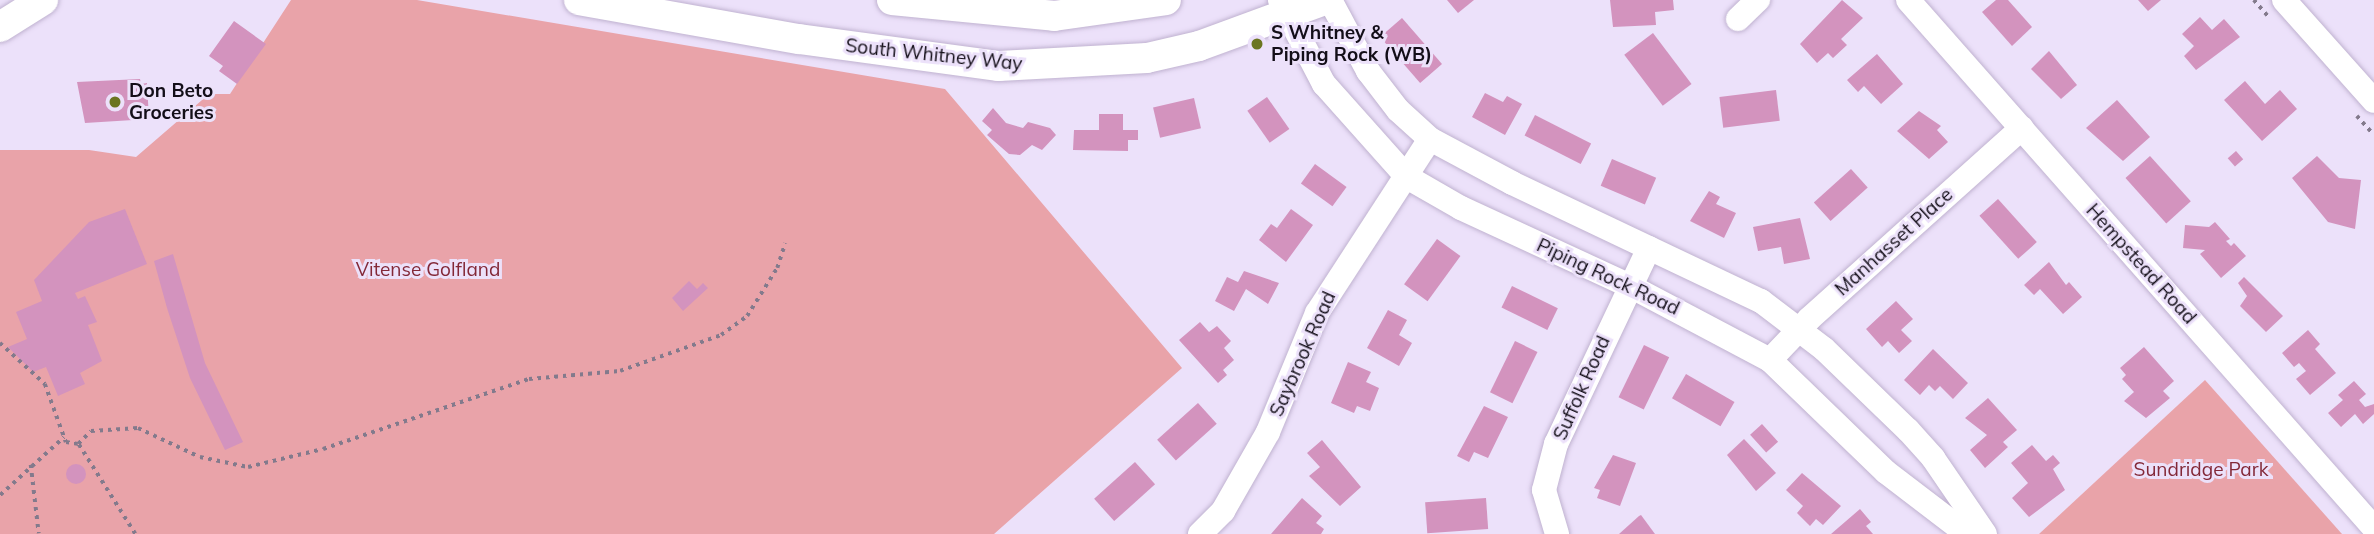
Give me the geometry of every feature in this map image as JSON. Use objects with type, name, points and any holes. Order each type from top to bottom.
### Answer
[{"type":"main road","points":[[0,27],[43,0]]},
{"type":"main road","name":"South Whitney Way","points":[[579,0],[696,10],[999,66],[1147,58],[1284,8],[1328,0]]},
{"type":"main road","points":[[892,0],[1054,16],[1166,0]]},
{"type":"street","points":[[1328,0],[1368,71],[1398,110],[1430,139],[1761,301],[1824,349],[1933,458],[1985,534]]},
{"type":"street","points":[[1738,19],[1758,0]]},
{"type":"street","name":"Hempstead Road","points":[[1908,0],[2374,528]]},
{"type":"street","points":[[2284,0],[2374,101]]},
{"type":"street","name":"Piping Rock Road","points":[[1284,8],[1324,84],[1406,177],[1461,208],[1630,286],[1770,360],[1886,472],[1967,534]]},
{"type":"street","name":"Manhasset Place","points":[[1770,360],[1799,329],[2022,128]]},
{"type":"street","name":"Saybrook Road","points":[[1200,534],[1223,511],[1268,432],[1317,313],[1430,139]]},
{"type":"street","name":"Suffolk Road","points":[[1558,534],[1544,491],[1556,444],[1649,248]]},
{"type":"path","points":[[78,444],[90,431],[138,428],[200,457],[248,467],[323,449],[529,379],[620,371],[721,335],[747,316],[778,268],[785,243]]},
{"type":"path","points":[[0,343],[45,384],[64,438],[78,444],[135,534]]},
{"type":"path","points":[[0,495],[64,438]]},
{"type":"path","points":[[31,465],[38,534]]},
{"type":"green space","name":"Vitense Golfland","points":[[291,0],[417,0],[945,89],[1182,368],[994,534],[0,534],[0,150],[89,150],[136,157],[209,94],[230,94]]},
{"type":"green space","name":"Sundridge Park","points":[[2205,380],[2342,534],[2039,534]]},
{"type":"building","points":[[1447,0],[1474,0],[1458,13]]},
{"type":"building","points":[[1610,0],[1673,0],[1674,10],[1655,12],[1656,25],[1613,27]]},
{"type":"building","points":[[1842,0],[1863,18],[1841,39],[1847,45],[1833,58],[1828,53],[1817,63],[1800,44]]},
{"type":"building","points":[[1996,0],[2008,0],[2032,27],[2012,46],[1982,12]]},
{"type":"building","points":[[2138,0],[2161,0],[2148,11]]},
{"type":"building","points":[[2200,17],[2212,30],[2224,19],[2240,37],[2196,70],[2184,56],[2194,46],[2182,34]]},
{"type":"building","points":[[1402,18],[1442,64],[1420,83],[1380,37]]},
{"type":"building","points":[[234,21],[266,44],[237,84],[219,71],[223,66],[209,56]]},
{"type":"building","points":[[1653,33],[1692,84],[1663,106],[1624,55]]},
{"type":"building","points":[[2049,51],[2077,85],[2061,99],[2031,69]]},
{"type":"building","points":[[1877,54],[1903,84],[1881,104],[1864,86],[1858,92],[1847,80]]},
{"type":"building","name":"Don Beto Groceries","points":[[140,79],[141,84],[147,83],[149,119],[85,123],[77,82]]},
{"type":"building","points":[[2245,81],[2265,104],[2280,90],[2297,109],[2262,141],[2224,100]]},
{"type":"building","points":[[1776,90],[1780,121],[1723,128],[1719,97]]},
{"type":"building","points":[[1485,93],[1503,102],[1507,96],[1522,104],[1505,135],[1472,117]]},
{"type":"building","points":[[1267,97],[1289,129],[1270,143],[1247,111]]},
{"type":"building","points":[[1194,98],[1201,128],[1160,138],[1153,107]]},
{"type":"building","points":[[2117,100],[2150,137],[2123,161],[2086,128]]},
{"type":"building","points":[[993,108],[1006,123],[1023,128],[1028,122],[1050,128],[1056,135],[1042,150],[1032,145],[1020,155],[1009,154],[987,135],[992,130],[982,121]]},
{"type":"building","points":[[1919,111],[1941,126],[1937,130],[1948,142],[1929,159],[1897,131]]},
{"type":"building","points":[[1099,114],[1123,114],[1123,130],[1138,130],[1138,140],[1128,140],[1128,151],[1073,150],[1074,130],[1099,130]]},
{"type":"building","points":[[1535,115],[1591,144],[1581,164],[1525,135]]},
{"type":"building","points":[[2236,151],[2243,159],[2235,167],[2228,158]]},
{"type":"building","points":[[2150,156],[2191,201],[2166,223],[2125,178]]},
{"type":"building","points":[[2317,156],[2339,178],[2361,180],[2355,229],[2328,222],[2292,178]]},
{"type":"building","points":[[1612,159],[1656,178],[1645,204],[1601,186]]},
{"type":"building","points":[[1315,164],[1347,187],[1332,206],[1301,183]]},
{"type":"building","points":[[1851,169],[1868,188],[1831,221],[1814,202]]},
{"type":"building","points":[[1709,191],[1720,197],[1716,204],[1736,213],[1724,238],[1690,221]]},
{"type":"building","points":[[1998,199],[2037,242],[2018,259],[1979,216]]},
{"type":"building","points":[[125,209],[147,264],[75,293],[78,299],[85,296],[97,322],[88,325],[102,361],[80,373],[85,384],[58,396],[46,367],[33,372],[8,347],[27,339],[16,312],[42,301],[34,280],[89,222]]},
{"type":"building","points":[[1291,209],[1313,225],[1286,262],[1259,240],[1271,224],[1277,228]]},
{"type":"building","points":[[1800,218],[1810,259],[1784,264],[1781,247],[1758,251],[1753,227]]},
{"type":"building","points":[[2215,222],[2230,239],[2226,241],[2231,246],[2234,243],[2246,256],[2221,278],[2200,254],[2205,250],[2183,248],[2185,225],[2209,227]]},
{"type":"building","points":[[1437,239],[1460,256],[1428,301],[1404,284]]},
{"type":"building","points":[[173,254],[205,363],[243,442],[225,450],[190,378],[154,261]]},
{"type":"building","points":[[2049,262],[2066,285],[2069,282],[2082,297],[2063,314],[2040,289],[2034,295],[2024,285]]},
{"type":"building","points":[[1244,271],[1279,283],[1268,304],[1246,289],[1234,311],[1215,301],[1227,277],[1238,282]]},
{"type":"building","points":[[2244,277],[2283,316],[2266,332],[2240,306],[2247,296],[2238,283]]},
{"type":"building","points":[[689,281],[697,289],[703,283],[708,288],[683,311],[672,298]]},
{"type":"building","points":[[1512,286],[1558,308],[1547,330],[1501,308]]},
{"type":"building","points":[[1896,301],[1913,319],[1901,330],[1912,341],[1899,353],[1888,341],[1882,347],[1866,329]]},
{"type":"building","points":[[1388,310],[1407,320],[1399,335],[1412,343],[1399,366],[1367,348]]},
{"type":"building","points":[[1200,322],[1209,332],[1217,326],[1231,341],[1224,348],[1234,360],[1223,370],[1227,375],[1218,383],[1179,340]]},
{"type":"building","points":[[2308,330],[2320,344],[2315,349],[2336,373],[2310,395],[2296,379],[2306,371],[2299,363],[2294,367],[2282,353]]},
{"type":"building","points":[[1515,341],[1537,352],[1512,403],[1490,392]]},
{"type":"building","points":[[1644,345],[1669,357],[1644,409],[1619,397]]},
{"type":"building","points":[[2144,347],[2174,381],[2163,391],[2170,398],[2146,418],[2124,401],[2134,392],[2122,379],[2126,375],[2120,368]]},
{"type":"building","points":[[1933,349],[1968,383],[1953,399],[1940,386],[1935,391],[1929,385],[1920,395],[1904,380]]},
{"type":"building","points":[[1348,362],[1371,372],[1366,382],[1379,388],[1370,411],[1357,406],[1354,413],[1331,403]]},
{"type":"building","points":[[1686,374],[1734,402],[1720,426],[1672,398]]},
{"type":"building","points":[[2354,381],[2366,394],[2359,400],[2365,407],[2374,404],[2374,414],[2363,424],[2355,414],[2341,427],[2328,413],[2343,400],[2338,395]]},
{"type":"building","points":[[1988,398],[2017,430],[2003,442],[2008,447],[1985,468],[1970,450],[1987,435],[1965,418]]},
{"type":"building","points":[[1198,403],[1217,424],[1176,461],[1157,440]]},
{"type":"building","points":[[1484,406],[1508,417],[1488,458],[1474,452],[1469,462],[1457,456]]},
{"type":"building","points":[[1762,424],[1778,442],[1766,453],[1750,435]]},
{"type":"building","points":[[1744,439],[1776,473],[1756,491],[1727,455]]},
{"type":"building","points":[[1322,440],[1361,487],[1340,506],[1309,476],[1320,467],[1307,453]]},
{"type":"building","points":[[2032,445],[2046,461],[2053,455],[2060,463],[2053,469],[2065,490],[2029,517],[2012,498],[2028,483],[2011,463]]},
{"type":"building","points":[[1613,455],[1636,463],[1620,506],[1597,498],[1600,490],[1594,488]]},
{"type":"building","points":[[1135,462],[1155,484],[1114,521],[1094,499]]},
{"type":"building","points":[[76,464],[83,467],[86,474],[83,481],[76,484],[69,481],[66,474],[69,467]]},
{"type":"building","points":[[1802,473],[1841,506],[1823,525],[1816,519],[1810,526],[1797,513],[1803,506],[1786,490]]},
{"type":"building","points":[[1302,498],[1322,516],[1316,523],[1324,529],[1321,534],[1271,534]]},
{"type":"building","points":[[1486,498],[1488,529],[1427,533],[1425,502]]},
{"type":"building","points":[[1860,509],[1871,522],[1866,526],[1873,534],[1831,534]]},
{"type":"building","points":[[1641,515],[1655,534],[1619,534],[1639,516]]},
{"type":"place","name":"S Whitney & Piping Rock (WB)","points":[[1257,44]]},
{"type":"place","name":"Don Beto Groceries","points":[[115,102]]}]
